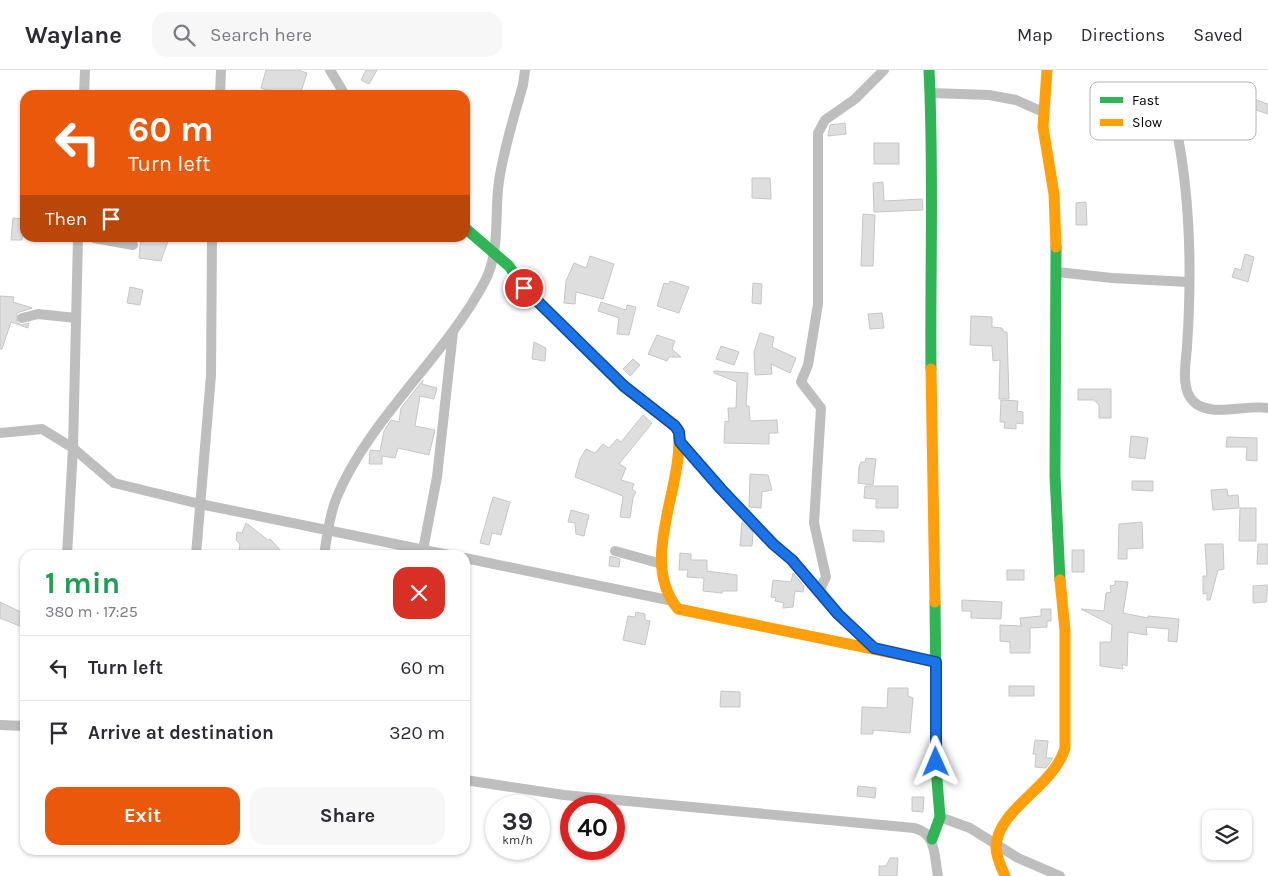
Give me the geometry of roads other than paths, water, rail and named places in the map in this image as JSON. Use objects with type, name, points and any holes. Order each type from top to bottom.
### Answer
[{"type":"street","points":[[84,90],[85,70]]},
{"type":"street","points":[[220,90],[221,70]]},
{"type":"street","points":[[330,70],[342,90]]},
{"type":"street","points":[[325,550],[328,530],[340,490],[361,455],[402,396],[453,331],[485,281],[496,254],[499,180],[523,85],[524,70]]},
{"type":"street","points":[[819,591],[826,577],[814,523],[821,408],[801,382],[808,364],[818,304],[818,133],[825,120],[855,98],[884,70]]},
{"type":"street","points":[[929,70],[933,158],[930,268],[937,780],[940,817],[932,839],[938,876]]},
{"type":"street","points":[[1005,876],[995,845],[1006,822],[1044,783],[1065,756],[1065,630],[1057,542],[1056,485],[1057,272],[1054,194],[1043,136],[1047,70]]},
{"type":"street","points":[[930,93],[989,95],[1016,100],[1043,112]]},
{"type":"street","points":[[1178,140],[1188,216],[1185,370],[1189,396],[1199,406],[1212,409],[1268,408]]},
{"type":"street","points":[[470,232],[509,266],[524,288],[592,356],[624,386],[675,426],[679,432],[680,442],[662,564],[668,600]]},
{"type":"street","points":[[67,550],[73,448],[78,242]]},
{"type":"street","points":[[116,242],[133,245]]},
{"type":"street","points":[[196,550],[211,375],[212,242]]},
{"type":"street","points":[[1057,272],[1112,278],[1188,282]]},
{"type":"street","points":[[22,318],[38,314],[76,318]]},
{"type":"street","points":[[0,433],[42,430],[73,448],[114,483],[200,504],[423,550],[437,477],[453,331]]},
{"type":"street","points":[[680,442],[731,500],[819,591],[838,614],[874,648]]},
{"type":"street","points":[[615,551],[662,564]]},
{"type":"street","points":[[470,559],[668,600],[678,609],[936,662]]},
{"type":"street","points":[[0,725],[20,726]]},
{"type":"street","points":[[470,781],[564,795],[914,828],[923,830],[932,839]]},
{"type":"street","points":[[940,817],[970,828],[995,845],[1060,876]]},
{"type":"street","points":[[1040,868],[1050,876]]}]
